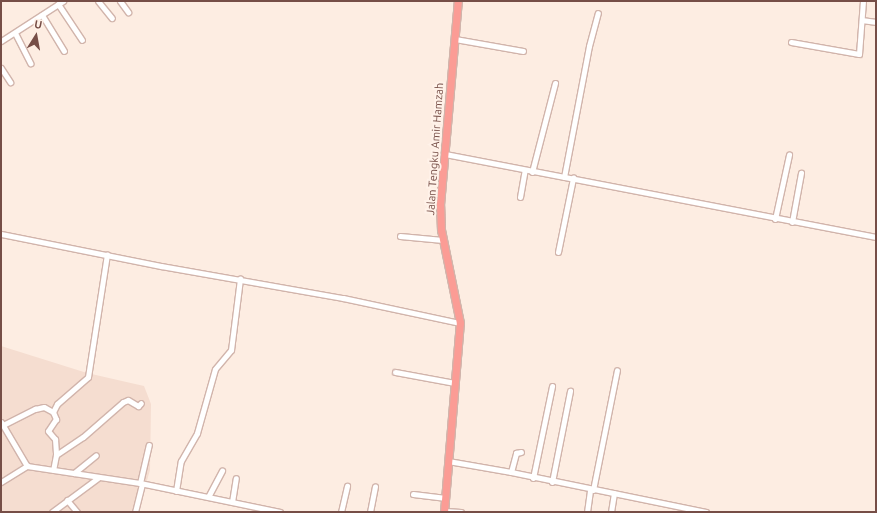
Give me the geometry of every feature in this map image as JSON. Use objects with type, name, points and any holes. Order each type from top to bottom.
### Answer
[{"type":"highway","name":"Jalan Tengku Amir Hamzah","points":[[444,511],[460,323],[443,240],[440,205],[458,1]]},
{"type":"street","points":[[98,1],[112,18]]},
{"type":"street","points":[[120,1],[128,12]]},
{"type":"street","points":[[791,42],[857,55],[861,52],[864,1]]},
{"type":"street","points":[[1,41],[60,3],[82,40]]},
{"type":"street","points":[[564,177],[588,46],[598,13]]},
{"type":"street","points":[[42,15],[64,51]]},
{"type":"street","points":[[862,20],[876,22]]},
{"type":"street","points":[[15,33],[30,63]]},
{"type":"street","points":[[455,39],[523,51]]},
{"type":"street","points":[[1,68],[10,82]]},
{"type":"street","points":[[532,172],[555,83]]},
{"type":"street","points":[[445,154],[775,219],[816,224],[876,237]]},
{"type":"street","points":[[775,219],[789,155]]},
{"type":"street","points":[[520,197],[525,170]]},
{"type":"street","points":[[792,222],[802,173]]},
{"type":"street","points":[[558,252],[573,178]]},
{"type":"street","points":[[1,234],[161,266],[240,278],[460,323]]},
{"type":"street","points":[[400,236],[443,240]]},
{"type":"street","points":[[53,412],[57,404],[88,377],[107,254]]},
{"type":"street","points":[[176,491],[181,460],[197,433],[215,369],[231,350],[240,278]]},
{"type":"street","points":[[587,512],[617,370]]},
{"type":"street","points":[[395,372],[455,383]]},
{"type":"street","points":[[533,478],[552,386]]},
{"type":"street","points":[[552,482],[570,391]]},
{"type":"street","points":[[56,455],[83,437],[123,402],[128,400],[138,406],[141,403]]},
{"type":"street","points":[[27,466],[2,424],[35,408],[44,407],[53,412],[56,419],[48,431],[55,439],[56,455],[53,470]]},
{"type":"street","points":[[135,512],[150,444]]},
{"type":"street","points":[[511,472],[516,453],[521,452]]},
{"type":"street","points":[[74,473],[96,455]]},
{"type":"street","points":[[448,461],[511,472],[592,490],[614,492],[706,512]]},
{"type":"street","points":[[2,481],[27,466],[98,478],[141,483],[280,512]]},
{"type":"street","points":[[208,497],[222,471]]},
{"type":"street","points":[[52,512],[98,478]]},
{"type":"street","points":[[232,502],[236,478]]},
{"type":"street","points":[[341,512],[347,486]]},
{"type":"street","points":[[370,512],[375,486]]},
{"type":"street","points":[[611,512],[614,492]]},
{"type":"street","points":[[413,494],[444,498]]},
{"type":"street","points":[[67,500],[77,512]]},
{"type":"street","points":[[444,511],[462,512]]},
{"type":"shaded area","points":[[1,346],[87,373],[144,386],[151,404],[150,470],[138,512],[1,512]]}]
